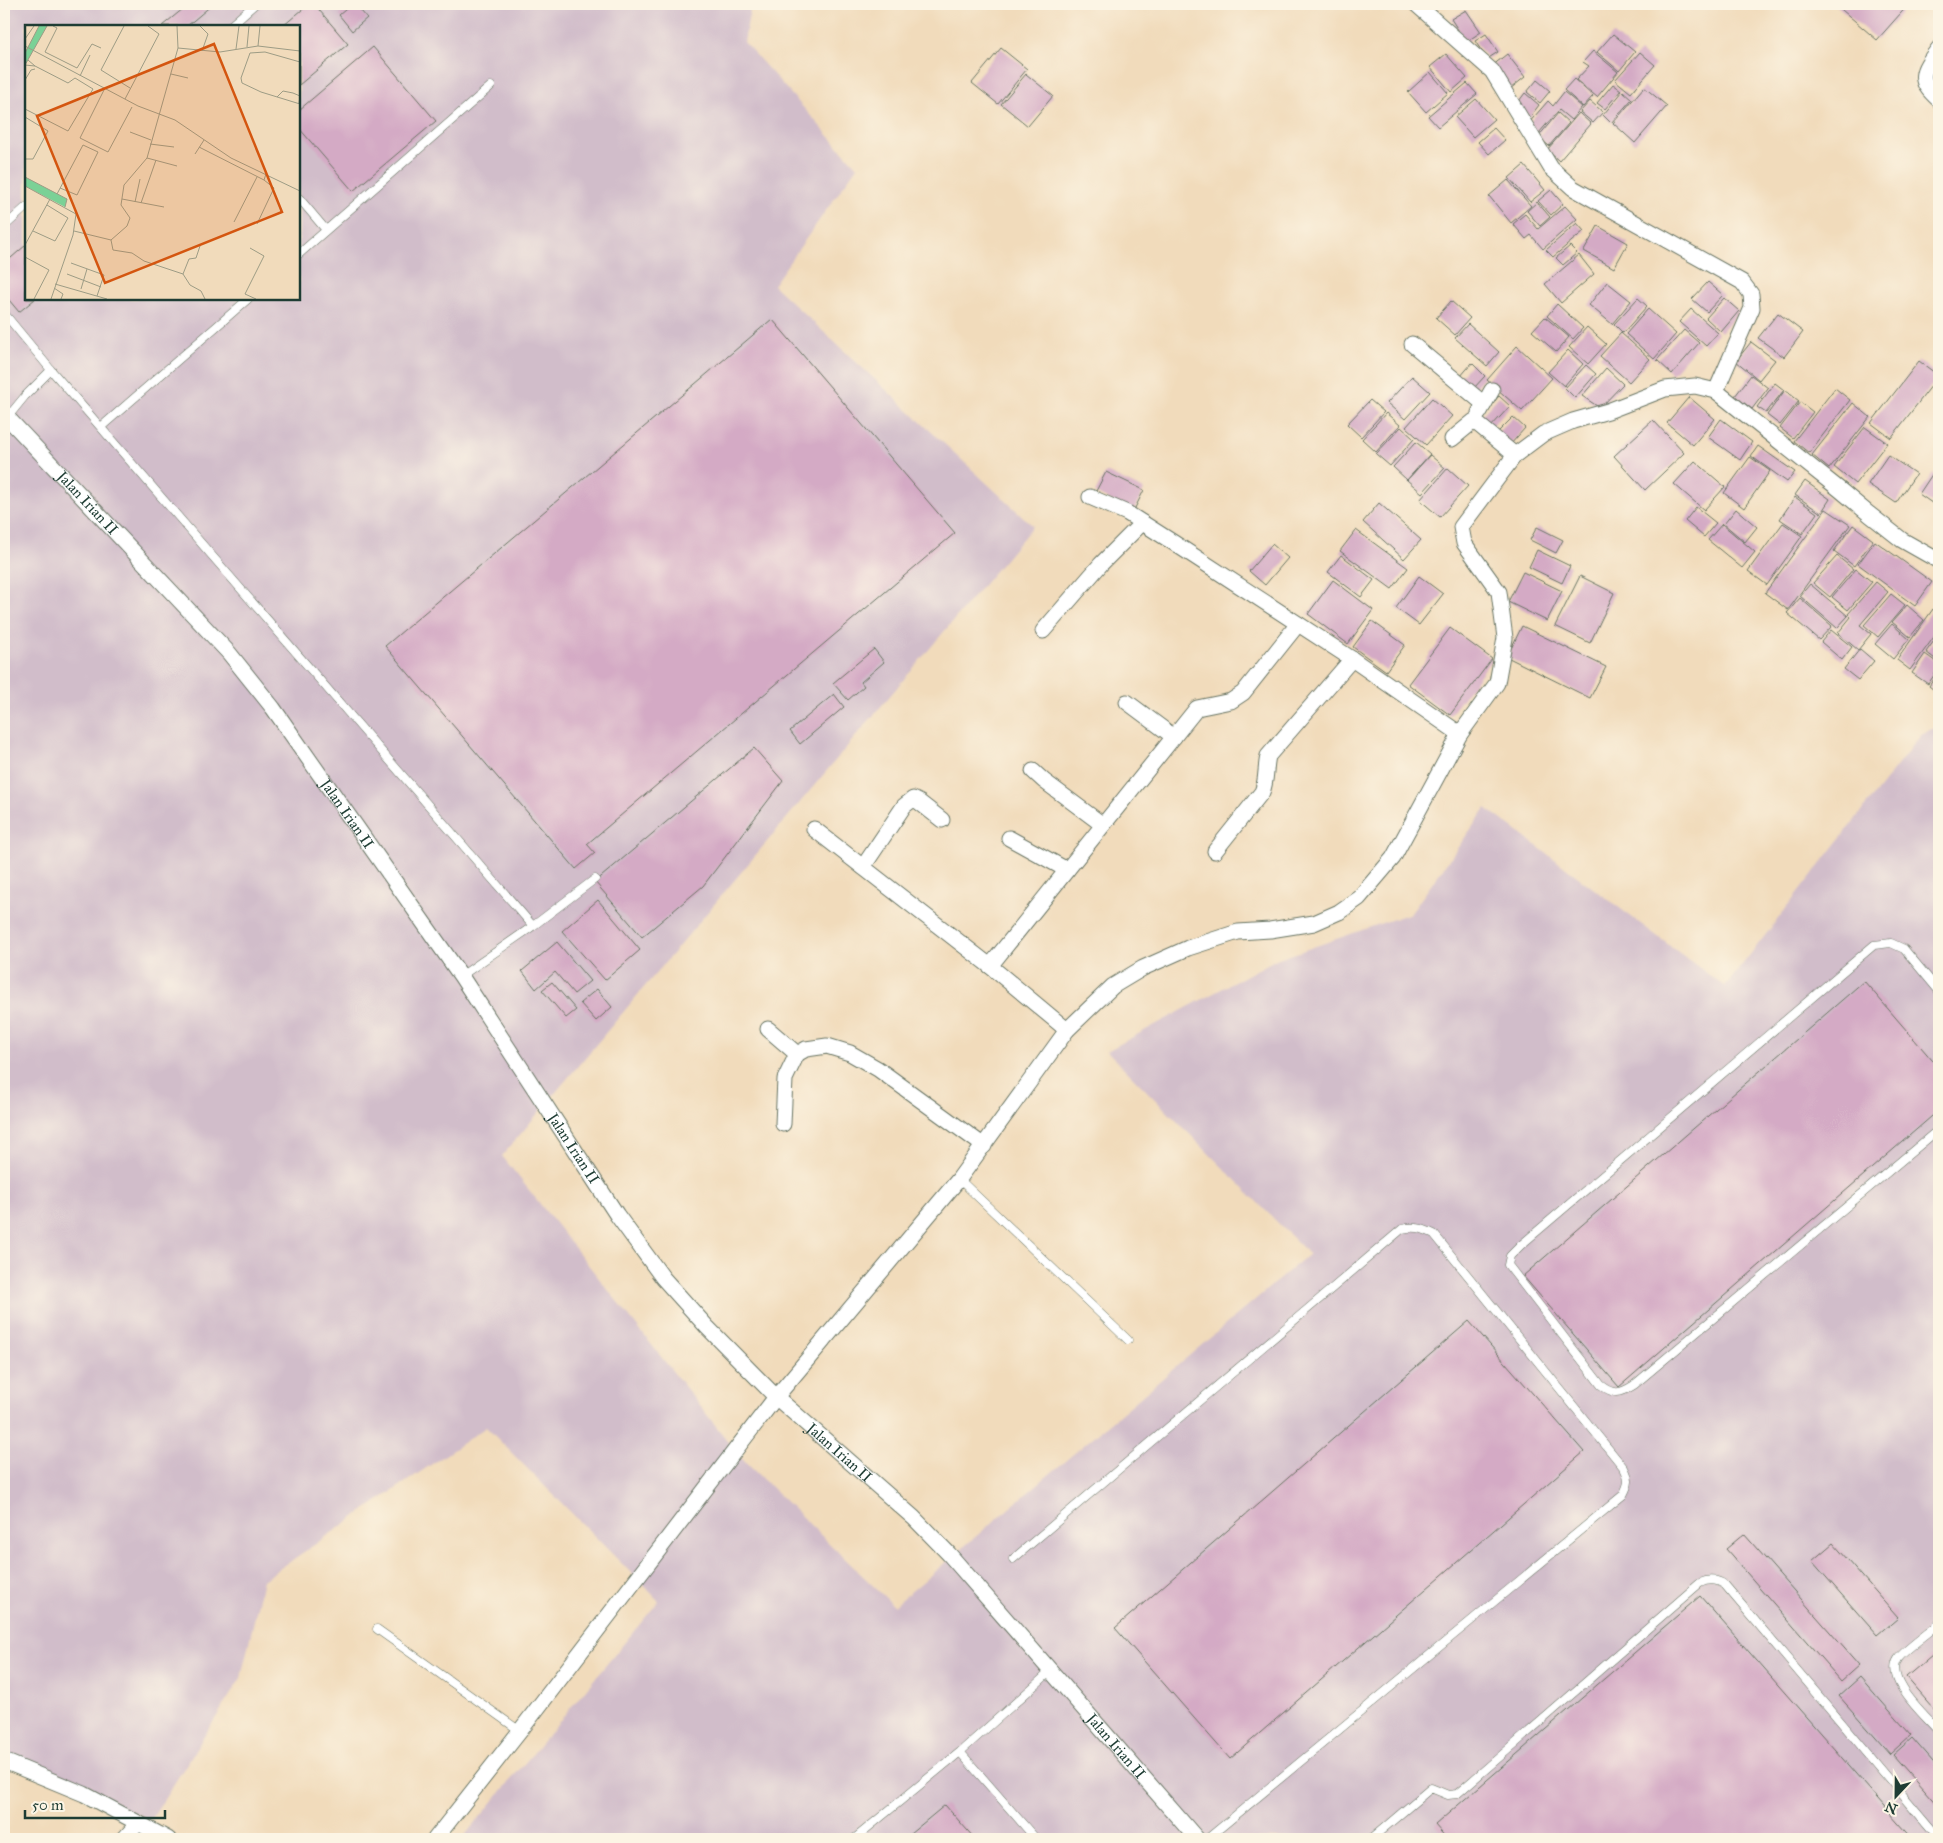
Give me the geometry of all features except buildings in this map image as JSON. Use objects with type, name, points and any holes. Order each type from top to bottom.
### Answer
[{"type":"street","points":[[1416,4],[1492,72],[1551,168],[1573,188],[1742,282],[1751,294],[1752,308],[1716,391]]},
{"type":"street","points":[[1939,48],[1924,67],[1923,76],[1924,84],[1939,100]]},
{"type":"street","points":[[1412,344],[1484,404]]},
{"type":"street","points":[[435,1839],[520,1732],[776,1397],[959,1179],[1067,1030],[1113,986],[1143,968],[1188,948],[1238,932],[1270,930],[1314,923],[1339,912],[1359,898],[1394,858],[1460,734],[1496,682],[1505,638],[1499,592],[1464,542],[1461,527],[1515,455],[1543,434],[1666,390],[1695,386],[1716,391],[1902,540],[1939,561]]},
{"type":"street","points":[[1452,439],[1474,420],[1492,390]]},
{"type":"street","name":"Jalan Irian II","points":[[5,416],[229,653],[273,708],[461,976],[617,1215],[663,1278],[707,1327],[776,1397],[926,1530],[950,1554],[1197,1839]]},
{"type":"street","points":[[1474,420],[1515,455]]},
{"type":"street","points":[[1090,497],[1127,513],[1352,659],[1460,734]]},
{"type":"street","points":[[1043,631],[1101,564],[1142,523]]},
{"type":"street","points":[[990,966],[1197,708],[1231,701],[1243,693],[1298,624]]},
{"type":"street","points":[[1215,851],[1262,792],[1266,782],[1268,756],[1352,659]]},
{"type":"street","points":[[1127,702],[1174,737]]},
{"type":"street","points":[[1033,771],[1103,825]]},
{"type":"street","points":[[863,867],[904,806],[913,799],[942,820]]},
{"type":"street","points":[[814,830],[990,966],[1067,1030]]},
{"type":"street","points":[[1009,838],[1067,870]]},
{"type":"street","points":[[768,1029],[797,1054]]},
{"type":"street","points":[[783,1124],[785,1080],[797,1054],[806,1049],[827,1046],[850,1053],[878,1069],[984,1146]]},
{"type":"street","points":[[4,1761],[84,1794],[168,1839]]},
{"type":"street","points":[[124,1839],[138,1823]]},
{"type":"lane","points":[[231,25],[255,4]]},
{"type":"lane","points":[[300,253],[491,86]]},
{"type":"lane","points":[[300,199],[326,230]]},
{"type":"lane","points":[[4,226],[25,208]]},
{"type":"lane","points":[[101,427],[247,300]]},
{"type":"lane","points":[[4,313],[533,926]]},
{"type":"lane","points":[[5,416],[52,370]]},
{"type":"lane","points":[[461,976],[533,926],[595,878]]},
{"type":"lane","points":[[1939,991],[1904,950],[1891,943],[1874,945],[1521,1244],[1512,1253],[1508,1265],[1600,1385],[1611,1392],[1621,1392],[1634,1385],[1939,1129]]},
{"type":"lane","points":[[959,1179],[1128,1340]]},
{"type":"lane","points":[[1012,1559],[1402,1229],[1412,1227],[1422,1228],[1434,1234],[1624,1468],[1629,1477],[1628,1486],[1623,1495],[1207,1839]]},
{"type":"lane","points":[[1371,1839],[1432,1788],[1448,1795],[1457,1794],[1700,1583],[1711,1580],[1725,1584],[1939,1838]]},
{"type":"lane","points":[[1939,1624],[1898,1659],[1895,1670],[1901,1688],[1939,1732]]},
{"type":"lane","points":[[377,1629],[520,1732]]},
{"type":"lane","points":[[854,1839],[960,1752],[1051,1671]]},
{"type":"lane","points":[[960,1752],[1036,1839]]},
{"type":"shaded area","points":[[4,4],[751,4],[744,42],[857,167],[773,285],[1033,526],[502,1156],[742,1459],[894,1606],[1309,1254],[1107,1051],[1273,961],[1411,913],[1486,808],[1725,987],[1921,735],[1939,725],[1939,1839],[462,1839],[659,1601],[486,1427],[263,1580],[241,1678],[151,1820],[4,1758]]}]
